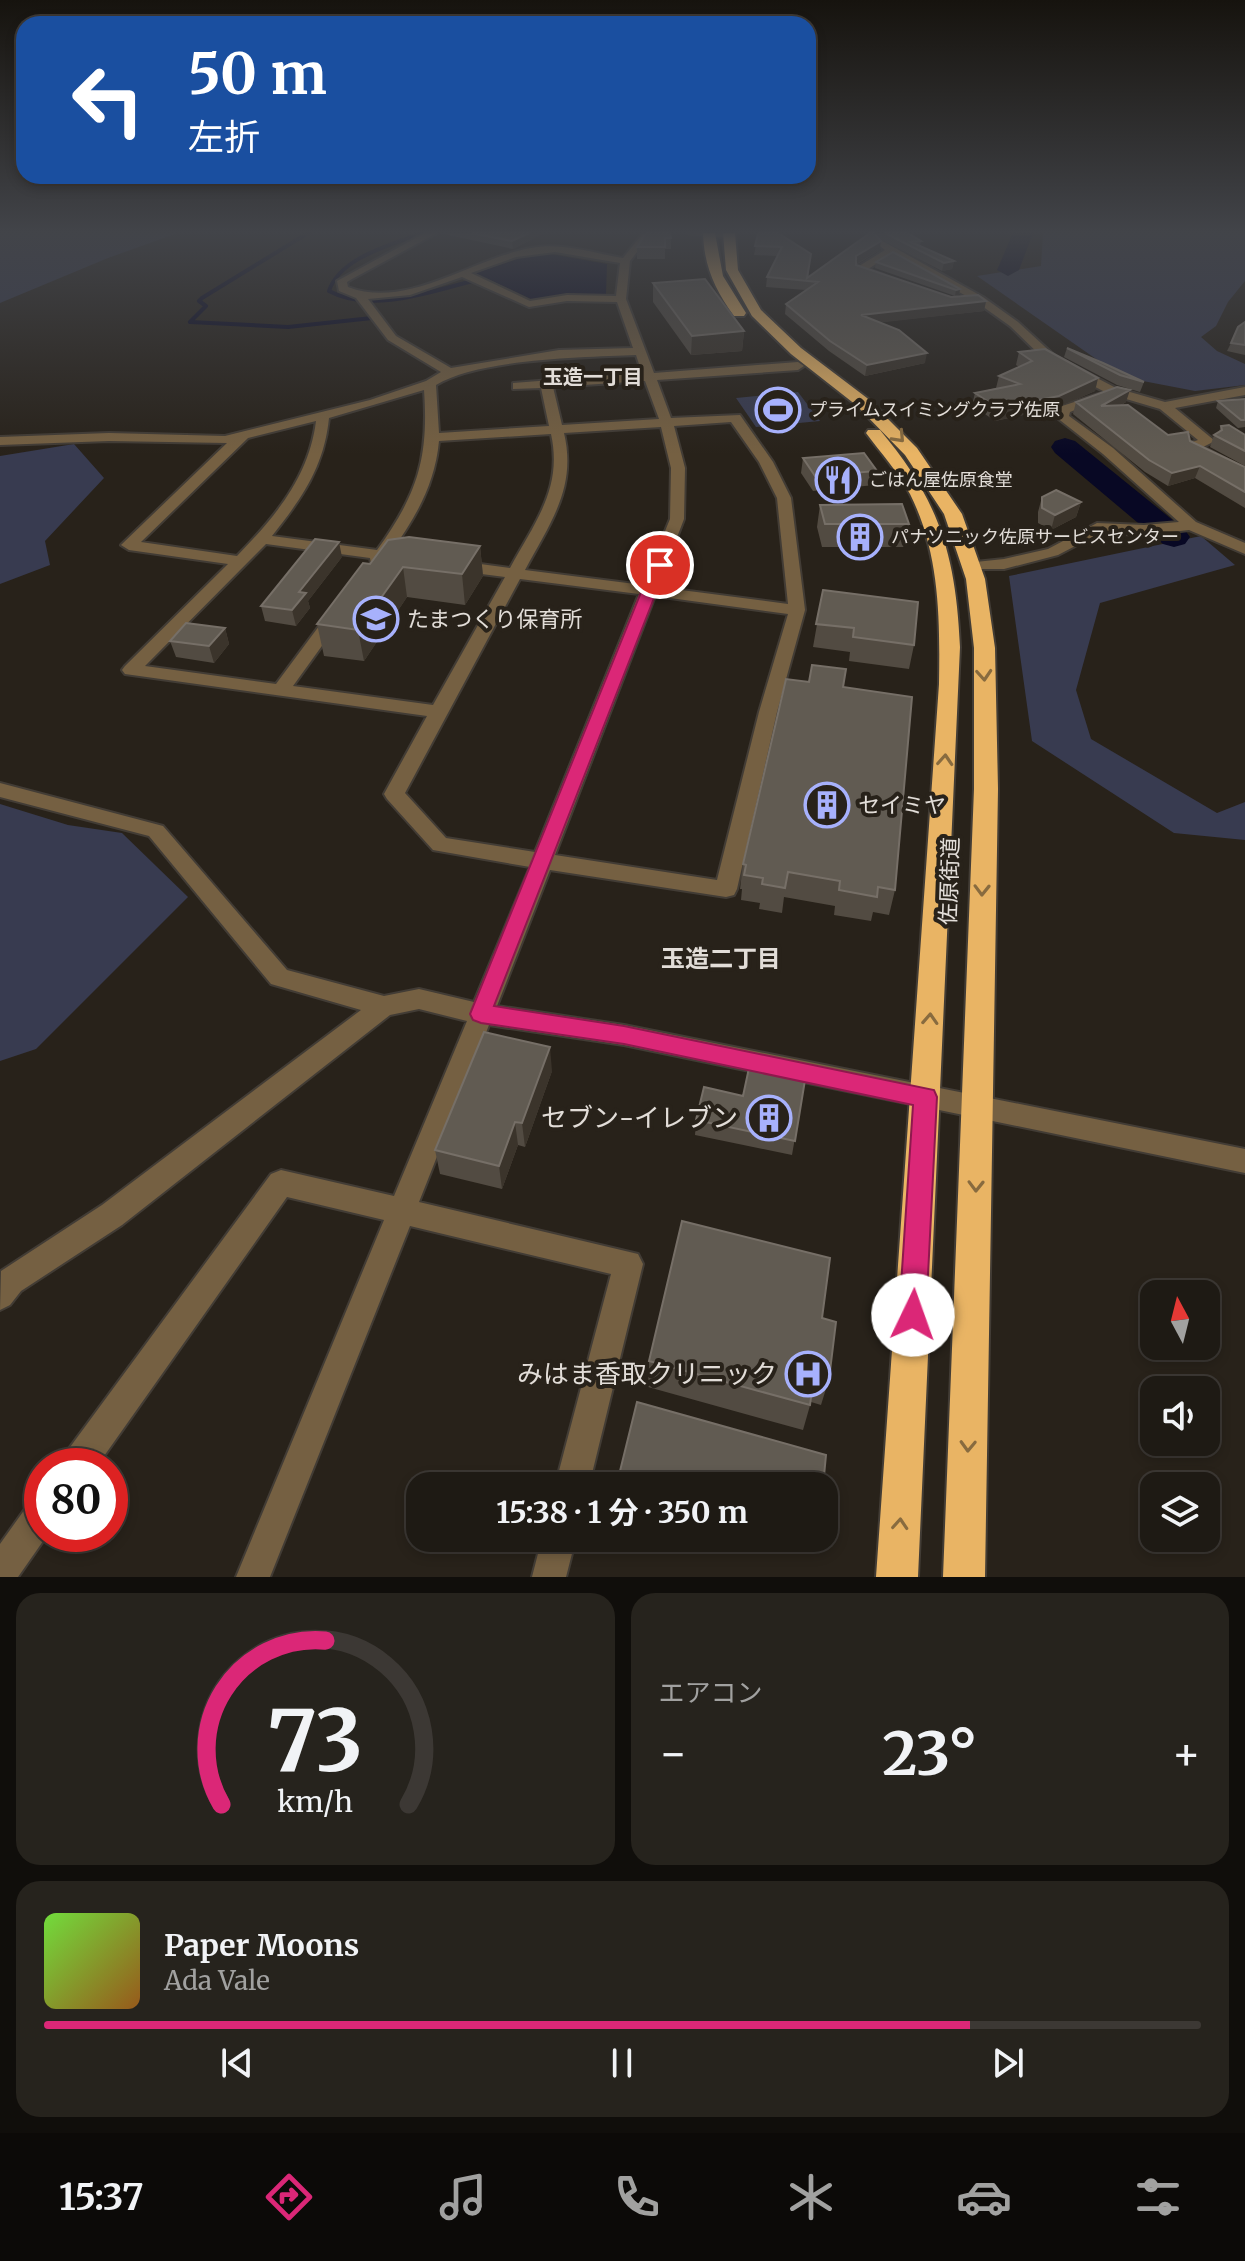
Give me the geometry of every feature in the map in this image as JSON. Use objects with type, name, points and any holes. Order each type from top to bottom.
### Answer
[{"type":"highway","name":"佐原街道","points":[[735,307],[742,316],[863,421],[888,449],[916,489],[939,540],[947,573],[950,684],[897,1577]]},
{"type":"highway","name":"佐原街道","points":[[753,307],[786,340],[879,416],[912,452],[954,517],[972,566],[980,606],[986,789],[964,1577]]},
{"type":"street","points":[[368,307],[392,338],[449,372]]},
{"type":"street","points":[[253,1577],[403,1210],[669,541],[680,500],[678,468],[667,424],[624,307]]},
{"type":"street","points":[[990,307],[1014,324],[1051,359],[1112,391],[1165,406],[1208,441],[1192,447],[1245,474]]},
{"type":"street","points":[[0,441],[109,437],[212,441],[374,403],[430,384],[449,372],[559,354],[640,351]]},
{"type":"street","points":[[517,386],[650,379],[798,366]]},
{"type":"street","points":[[435,437],[559,430],[667,424],[735,418],[766,462],[784,498],[797,610],[768,712],[726,889],[440,845],[394,794],[557,496],[563,457],[559,430],[546,383]]},
{"type":"street","points":[[363,580],[406,520],[428,478],[435,437],[430,384]]},
{"type":"street","points":[[1112,391],[1064,410],[1062,417],[1108,451],[1186,526],[1245,549]]},
{"type":"street","points":[[1165,406],[1245,391]]},
{"type":"street","points":[[323,414],[320,451],[310,475],[242,561],[131,670],[439,712]]},
{"type":"street","points":[[242,561],[129,545],[243,436]]},
{"type":"street","points":[[972,566],[1004,564],[1053,552],[1097,528],[1144,530],[1186,526]]},
{"type":"street","points":[[262,539],[416,560]]},
{"type":"street","points":[[447,564],[797,610]]},
{"type":"street","points":[[281,690],[345,604]]},
{"type":"street","points":[[0,790],[156,831],[279,977],[384,1006]]},
{"type":"street","points":[[4,1285],[112,1215],[384,1006],[419,999],[481,1014],[624,1035],[1245,1161]]},
{"type":"street","points":[[90,1448],[281,1183],[628,1264],[576,1472]]},
{"type":"street","points":[[0,1573],[24,1539]]},
{"type":"street","points":[[549,1577],[555,1552]]},
{"type":"shaded area","points":[[1021,307],[1226,307],[1216,326],[1201,337],[1217,351],[1245,364],[1245,385],[1195,391],[1122,377]]},
{"type":"shaded area","name":"プライムスイミングクラブ佐原","points":[[798,392],[820,421],[756,427],[736,398]]},
{"type":"shaded area","points":[[74,444],[104,478],[45,541],[50,565],[0,584],[0,456]]},
{"type":"shaded area","points":[[1201,536],[1235,565],[1100,603],[1076,690],[1091,739],[1217,813],[1245,802],[1245,840],[1174,833],[1032,741],[1009,576]]},
{"type":"shaded area","points":[[0,804],[68,825],[122,833],[188,897],[36,1049],[0,1061]]},
{"type":"building","points":[[670,307],[726,307],[744,331],[692,336]]},
{"type":"building","points":[[789,307],[936,307],[861,315],[899,330],[927,353],[867,365],[830,341]]},
{"type":"building","points":[[1245,322],[1245,345],[1231,343],[1238,327]]},
{"type":"building","points":[[1067,348],[1103,363],[1144,382],[1120,375]]},
{"type":"building","points":[[1045,349],[1098,378],[1059,396],[998,408],[975,393],[1020,384],[999,376],[1032,361],[1019,352]]},
{"type":"building","points":[[1117,387],[1130,390],[1101,406],[1128,405],[1168,435],[1188,432],[1190,441],[1245,467],[1245,492],[1200,466],[1172,473],[1149,460],[1076,402]]},
{"type":"building","points":[[1245,399],[1245,420],[1218,401]]},
{"type":"building","points":[[1229,425],[1245,435],[1245,451],[1214,435],[1222,430],[1221,426]]},
{"type":"building","points":[[864,453],[877,471],[815,476],[803,458]]},
{"type":"building","points":[[1056,490],[1081,502],[1055,515],[1042,508],[1042,497]]},
{"type":"building","points":[[902,504],[909,524],[825,524],[820,505]]},
{"type":"building","points":[[409,537],[480,546],[462,574],[403,567],[358,630],[317,624],[363,563],[370,564],[388,540]]},
{"type":"building","points":[[315,539],[339,542],[299,592],[306,593],[292,610],[261,606]]},
{"type":"building","points":[[823,590],[918,602],[914,645],[853,637],[854,628],[816,624]]},
{"type":"building","points":[[186,623],[225,628],[209,646],[170,641]]},
{"type":"building","name":"セイミヤ","points":[[812,665],[846,669],[843,687],[912,697],[895,890],[878,887],[877,897],[839,890],[840,881],[788,872],[785,888],[762,884],[763,878],[744,875],[746,865],[743,864],[786,679],[809,682]]},
{"type":"building","points":[[484,1032],[550,1047],[522,1123],[515,1122],[499,1166],[435,1150]]},
{"type":"building","points":[[749,1068],[805,1080],[795,1141],[696,1120],[704,1087],[743,1096]]},
{"type":"building","points":[[682,1221],[830,1258],[822,1318],[836,1322],[829,1379],[814,1375],[810,1405],[649,1361]]},
{"type":"building","points":[[637,1402],[826,1455],[824,1472],[620,1471]]},
{"type":"waterway","points":[[205,307],[190,322],[288,327],[372,318]]},
{"type":"waterway","points":[[1065,447],[1174,537]]},
{"type":"place","name":"プライムスイミングクラブ佐原","points":[[778,410]]},
{"type":"place","name":"ごはん屋佐原食堂","points":[[838,480]]},
{"type":"place","name":"パナソニック佐原サービスセンター","points":[[860,537]]},
{"type":"place","name":"たまつくり保育所","points":[[376,619]]},
{"type":"place","name":"セイミヤ","points":[[827,805]]},
{"type":"place","name":"セブン-イレブン","points":[[769,1118]]},
{"type":"place","name":"みはま香取クリニック","points":[[808,1374]]},
{"type":"district","name":"玉造一丁目","points":[[593,377]]},
{"type":"district","name":"玉造二丁目","points":[[721,959]]},
{"type":"route","points":[[660,565],[481,1014],[624,1035],[925,1097],[913,1315]]}]
